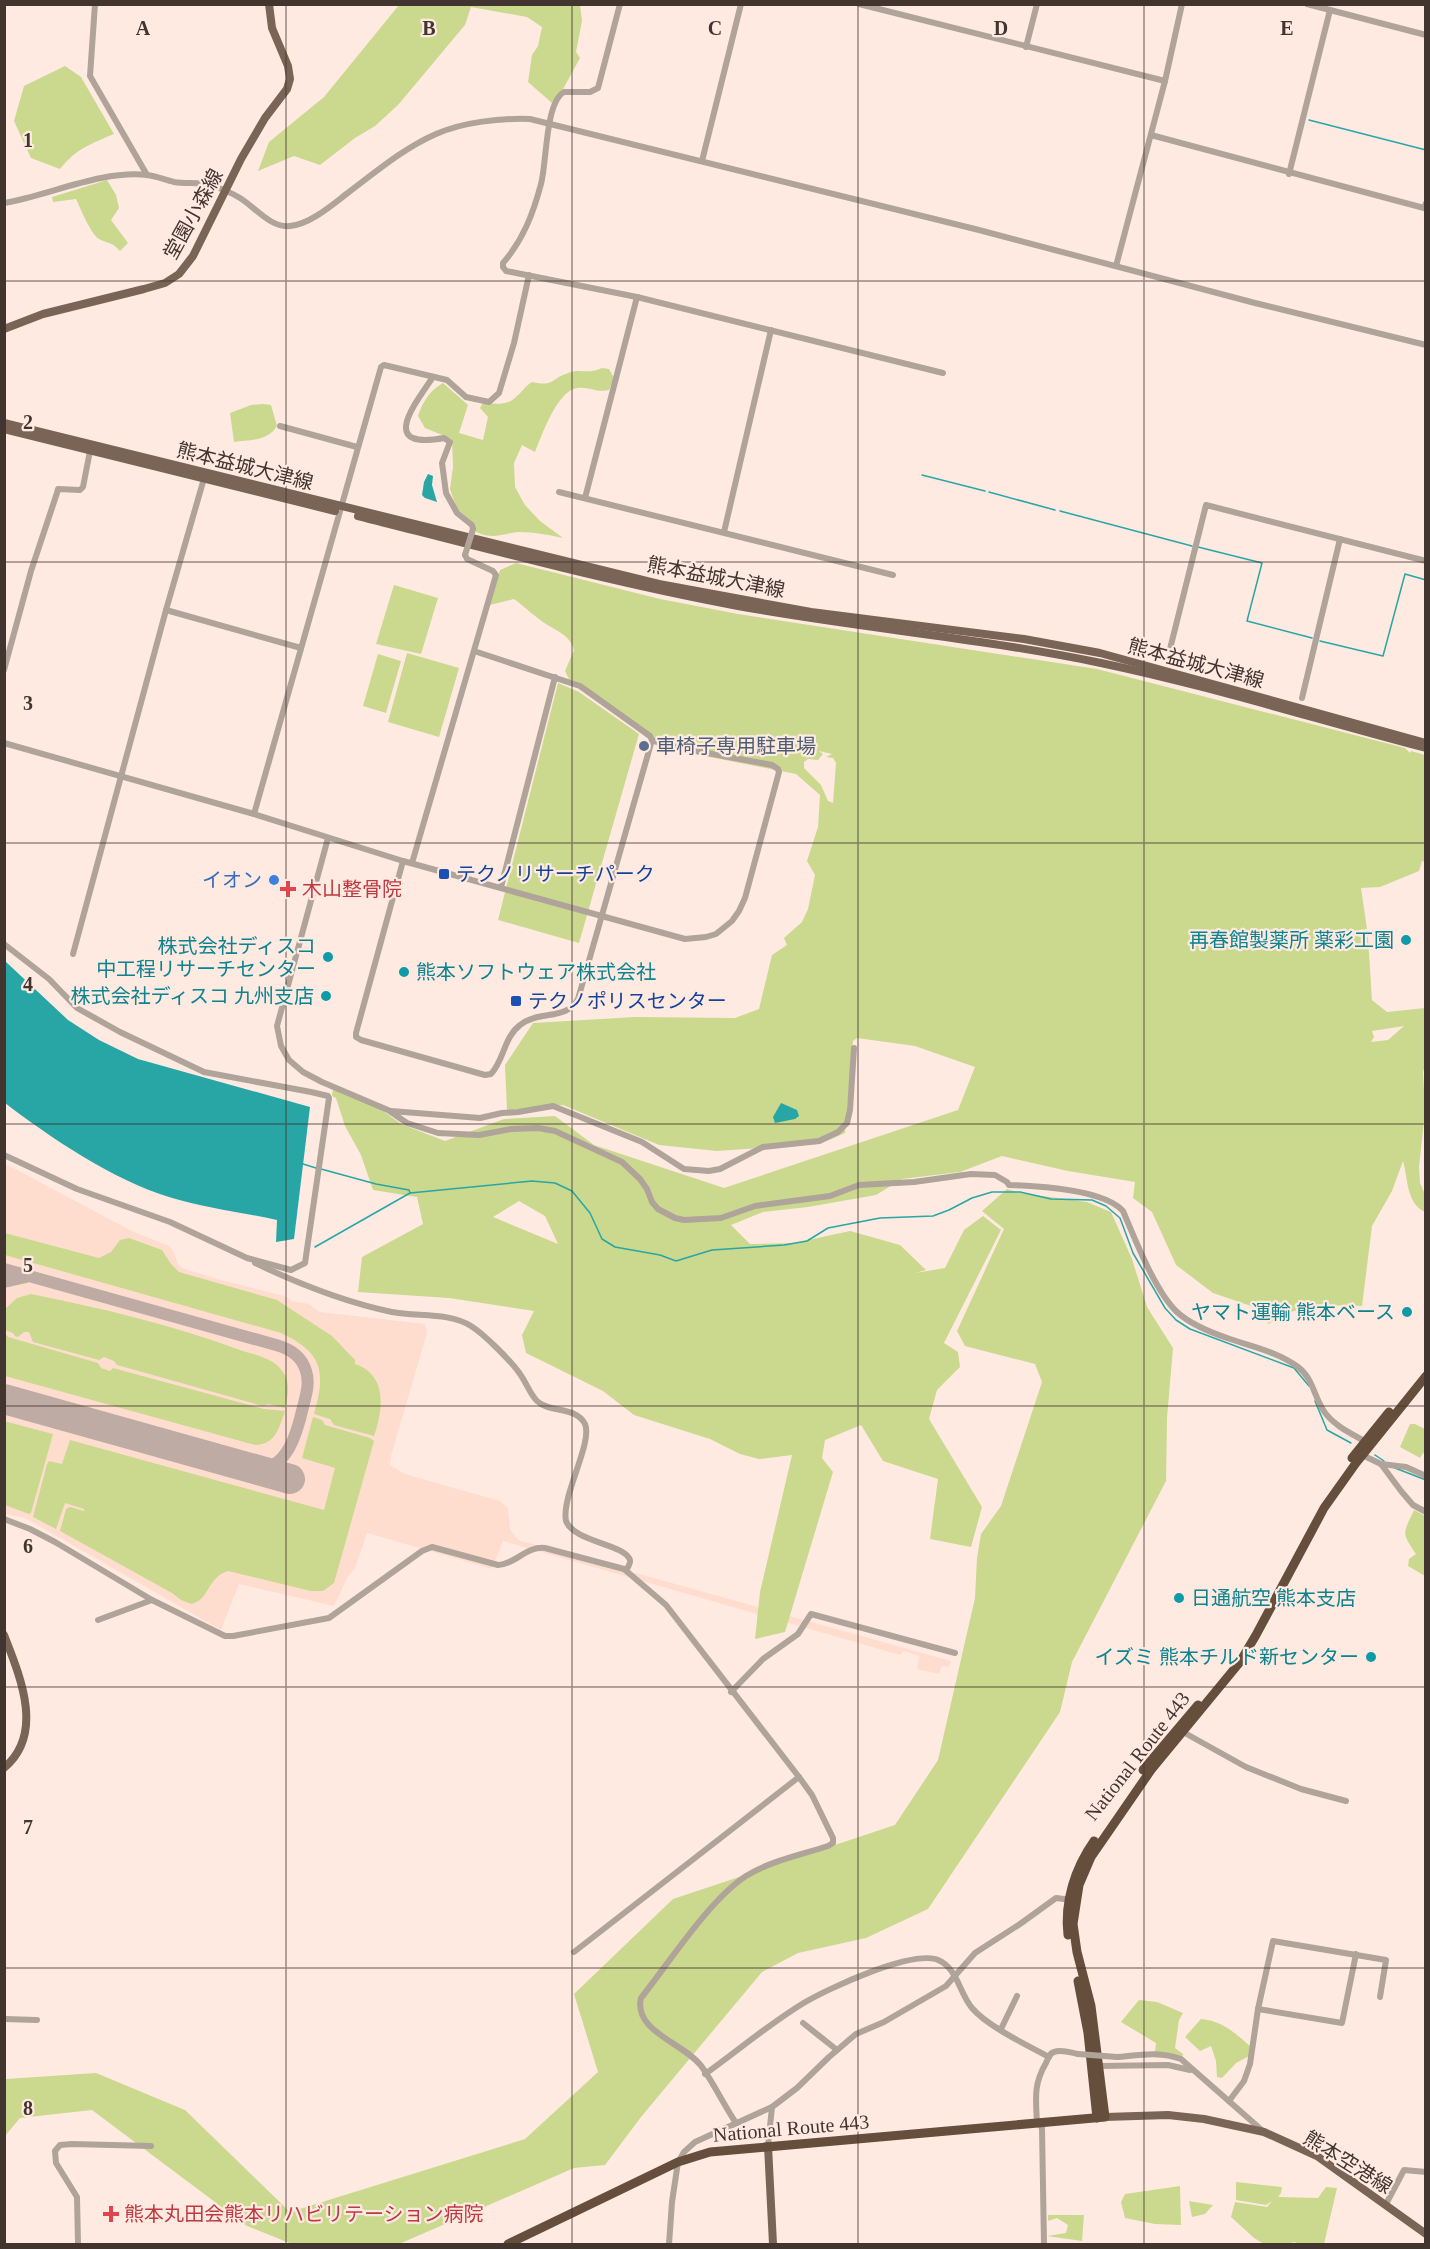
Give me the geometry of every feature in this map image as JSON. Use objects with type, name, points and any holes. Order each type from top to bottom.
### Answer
[{"type":"highway","name":"National Route 443","points":[[1101,2118],[1099,2066],[1091,2006],[1077,1952],[1073,1924],[1073,1883],[1085,1854],[1145,1767],[1236,1659],[1253,1633],[1318,1505],[1425,1367]]},
{"type":"highway","name":"National Route 443","points":[[1101,2118],[1067,1923],[1073,1900],[1091,1857],[1132,1795],[1240,1662],[1324,1508],[1362,1455],[1367,1443],[1425,1376]]},
{"type":"highway","name":"National Route 443","points":[[508,2244],[678,2162],[710,2152],[1101,2118]]},
{"type":"main road","name":"堂園小森線","points":[[4,329],[43,314],[144,290],[179,274],[193,256],[225,190],[265,118],[287,89],[290,79],[287,60],[272,28],[269,4]]},
{"type":"main road","name":"熊本益城大津線","points":[[4,423],[662,591],[812,618],[1023,649],[1101,663],[1238,697],[1425,748]]},
{"type":"main road","name":"熊本益城大津線","points":[[4,429],[90,451],[206,474]]},
{"type":"main road","name":"熊本益城大津線","points":[[340,509],[659,584],[811,612],[1024,639],[1100,653],[1425,743]]},
{"type":"main road","points":[[4,1635],[24,1697],[28,1722],[17,1754],[4,1768]]},
{"type":"main road","name":"熊本空港線","points":[[1101,2118],[1168,2115],[1204,2119],[1264,2132],[1317,2156],[1425,2234]]},
{"type":"main road","points":[[768,2146],[773,2244]]},
{"type":"street","points":[[95,4],[90,76],[147,175]]},
{"type":"street","points":[[620,4],[598,88],[590,92],[560,94],[548,122],[547,151],[541,183],[522,238],[503,267],[506,270],[636,297],[943,373]]},
{"type":"street","points":[[702,161],[741,4]]},
{"type":"street","points":[[860,4],[1165,81]]},
{"type":"street","points":[[1026,47],[1036,4]]},
{"type":"street","points":[[1116,266],[1165,81],[1182,4]]},
{"type":"street","points":[[1307,4],[1425,34]]},
{"type":"street","points":[[1290,174],[1330,10]]},
{"type":"street","points":[[4,203],[117,176],[147,175],[175,182],[208,184],[225,190],[241,198],[267,219],[279,225],[290,226],[305,221],[335,202],[398,155],[437,133],[457,127],[514,118],[548,122],[1425,345]]},
{"type":"street","points":[[1151,135],[1424,208],[1425,203]]},
{"type":"street","points":[[254,814],[381,367],[384,365],[447,380],[466,397],[489,402],[496,398],[514,343],[529,275]]},
{"type":"street","points":[[585,498],[636,297]]},
{"type":"street","points":[[724,532],[771,330]]},
{"type":"street","points":[[412,863],[496,575],[467,559],[465,555],[473,529],[457,513],[446,493],[442,463],[450,442],[444,438],[428,442],[412,438],[405,425],[412,409],[433,377]]},
{"type":"street","points":[[280,426],[357,447]]},
{"type":"street","points":[[4,670],[31,571],[58,489],[80,490],[83,488],[90,451]]},
{"type":"street","points":[[73,954],[120,776],[206,474]]},
{"type":"street","points":[[559,492],[892,575]]},
{"type":"street","points":[[1170,649],[1206,506],[1425,561]]},
{"type":"street","points":[[1302,698],[1340,539]]},
{"type":"street","points":[[166,610],[301,648]]},
{"type":"street","points":[[403,861],[356,1032],[357,1037],[361,1040],[491,1074],[510,1036],[520,1025],[532,1018],[568,1011],[574,1007],[578,999],[651,740],[650,736],[580,686],[474,651]]},
{"type":"street","points":[[501,887],[555,677]]},
{"type":"street","points":[[4,743],[254,814],[403,861],[685,939],[716,934],[732,921],[747,891],[778,769],[772,765],[664,745],[651,740]]},
{"type":"street","points":[[328,838],[279,1013],[280,1046],[289,1060],[303,1072],[388,1110],[407,1123],[438,1133],[479,1136],[511,1129],[538,1128],[555,1131],[622,1162],[640,1179],[658,1209],[684,1220],[721,1218],[755,1206],[830,1196],[859,1185],[914,1182],[971,1174],[995,1175],[1009,1185],[1043,1187],[1102,1198],[1118,1205],[1123,1211],[1165,1297],[1177,1312],[1193,1324],[1231,1340],[1255,1346],[1296,1366],[1307,1375],[1325,1413],[1340,1426],[1367,1443]]},
{"type":"street","points":[[4,944],[49,979],[77,1008],[120,1032],[194,1067],[231,1078],[328,1096],[303,1265],[291,1270],[247,1258],[170,1222],[77,1189],[4,1155]]},
{"type":"street","points":[[388,1110],[480,1118],[553,1106],[642,1142],[684,1169],[709,1172],[720,1169],[763,1147],[819,1140],[838,1132],[847,1123],[850,1110],[854,1048]]},
{"type":"street","points":[[170,1222],[286,1278],[339,1298],[409,1315],[449,1318],[471,1326],[519,1372],[537,1401],[544,1406],[564,1410],[581,1419],[585,1425],[585,1439],[568,1500],[566,1521],[573,1530],[618,1550],[629,1558],[627,1569],[624,1569]]},
{"type":"street","points":[[1362,1455],[1381,1464],[1406,1467],[1425,1476]]},
{"type":"street","points":[[1381,1464],[1401,1491],[1413,1504],[1425,1512]]},
{"type":"street","points":[[4,1519],[30,1528],[152,1600],[225,1636],[329,1618],[422,1551],[432,1547],[498,1565],[509,1563],[533,1548],[545,1548],[624,1569],[650,1589],[666,1605],[799,1777],[817,1805],[833,1838],[832,1842],[748,1875],[732,1886],[710,1910],[641,1998],[639,2007],[648,2026],[681,2046],[703,2067],[705,2074],[736,2123]]},
{"type":"street","points":[[98,1620],[152,1600]]},
{"type":"street","points":[[731,1692],[763,1659],[798,1634],[811,1614],[955,1653]]},
{"type":"street","points":[[1183,1732],[1246,1767],[1301,1789],[1346,1801]]},
{"type":"street","points":[[574,1952],[799,1777]]},
{"type":"street","points":[[669,2244],[678,2162],[684,2152],[695,2142],[772,2107],[804,2082],[856,2034],[884,2022],[946,1986],[975,1953],[1056,1898],[1073,1900]]},
{"type":"street","points":[[1229,2101],[1244,2081],[1250,2064],[1258,2009],[1273,1941],[1386,1960],[1380,1997]]},
{"type":"street","points":[[1258,2009],[1342,2023],[1356,1954]]},
{"type":"street","points":[[705,2074],[803,2003],[852,1979],[913,1958],[928,1957],[944,1963],[955,1976],[971,2007],[981,2017],[1049,2057]]},
{"type":"street","points":[[1001,2029],[1017,1996]]},
{"type":"street","points":[[4,2019],[37,2020]]},
{"type":"street","points":[[802,2023],[837,2050]]},
{"type":"street","points":[[1044,2244],[1042,2128],[1038,2124],[1035,2087],[1052,2052],[1058,2050],[1117,2057],[1153,2052],[1181,2059],[1264,2132]]},
{"type":"street","points":[[1099,2066],[1168,2065],[1183,2067],[1199,2074]]},
{"type":"street","points":[[768,2146],[772,2107]]},
{"type":"street","points":[[78,2244],[77,2197],[56,2163],[55,2151],[60,2145],[72,2144],[151,2146]]},
{"type":"street","points":[[1386,2204],[1404,2170],[1425,2172]]},
{"type":"shaded area","points":[[4,1163],[132,1231],[169,1246],[182,1268],[285,1296],[292,1301],[309,1304],[320,1312],[425,1324],[427,1333],[390,1465],[405,1474],[500,1501],[508,1508],[510,1529],[518,1540],[951,1661],[949,1667],[942,1666],[939,1674],[917,1669],[919,1656],[904,1651],[900,1655],[503,1541],[492,1569],[367,1533],[355,1568],[347,1578],[334,1606],[239,1584],[221,1630],[25,1518],[5,1514]]},
{"type":"green space","points":[[399,5],[580,5],[582,21],[576,52],[580,58],[562,91],[552,103],[528,82],[532,55],[538,46],[542,27],[527,17],[471,7],[465,25],[398,105],[375,126],[320,165],[294,156],[258,171],[269,142],[324,97]]},
{"type":"green space","points":[[65,66],[81,77],[114,134],[78,152],[60,169],[31,158],[14,121],[24,86]]},
{"type":"green space","points":[[107,180],[116,195],[119,208],[111,220],[128,243],[120,251],[96,236],[76,199],[53,202],[52,197]]},
{"type":"green space","points":[[609,369],[614,378],[609,390],[577,388],[570,391],[551,415],[535,452],[522,445],[514,463],[515,487],[525,505],[540,521],[563,538],[519,532],[493,536],[476,532],[475,524],[457,509],[450,489],[453,467],[452,439],[425,428],[418,416],[427,397],[443,383],[468,405],[459,433],[483,440],[488,417],[480,408],[483,403],[502,404],[510,401],[532,382],[545,384],[572,372]]},
{"type":"green space","points":[[251,405],[271,405],[277,426],[264,437],[234,442],[230,413]]},
{"type":"green space","points":[[516,563],[660,599],[738,614],[1097,669],[1405,748],[1410,753],[1411,751],[1425,755],[1425,862],[1422,861],[1419,871],[1380,887],[1361,888],[1367,929],[1359,930],[1359,937],[1368,937],[1372,1000],[1387,1012],[1425,1008],[1426,1062],[1423,1072],[1425,1111],[1419,1167],[1420,1183],[1425,1194],[1425,1212],[1414,1203],[1403,1161],[1392,1191],[1372,1226],[1362,1306],[1301,1309],[1279,1317],[1269,1324],[1260,1316],[1257,1308],[1213,1293],[1176,1265],[1152,1212],[1133,1198],[1135,1182],[1068,1171],[1002,1156],[960,1172],[902,1179],[876,1195],[763,1212],[731,1225],[750,1244],[794,1243],[850,1231],[900,1245],[926,1270],[915,1273],[945,1268],[964,1230],[983,1216],[1001,1230],[944,1343],[958,1352],[960,1367],[937,1390],[929,1419],[982,1507],[971,1547],[930,1539],[938,1479],[883,1461],[861,1425],[825,1440],[822,1458],[833,1472],[785,1632],[755,1639],[760,1592],[792,1455],[759,1459],[740,1454],[710,1439],[634,1415],[603,1391],[526,1353],[522,1335],[534,1311],[449,1298],[358,1292],[362,1257],[423,1224],[417,1197],[373,1190],[361,1155],[345,1126],[336,1098],[332,1096],[333,1088],[382,1110],[401,1124],[445,1141],[504,1119],[555,1116],[594,1145],[724,1188],[958,1110],[975,1067],[915,1046],[857,1038],[853,1041],[845,1133],[820,1144],[717,1151],[659,1145],[563,1105],[507,1110],[505,1065],[533,1023],[635,1017],[735,1018],[759,1009],[772,955],[787,945],[784,938],[802,922],[808,909],[815,875],[807,861],[818,827],[820,795],[796,774],[659,747],[569,679],[565,671],[574,650],[567,637],[514,599],[490,605],[500,570]],"holes":[[[819,751],[832,754],[826,757],[833,758],[836,763],[833,803],[828,801],[821,785],[804,768],[804,762],[808,759],[818,760],[823,754]],[[1404,1026],[1388,1040],[1371,1042],[1374,1037],[1372,1031]],[[519,1201],[545,1216],[558,1244],[493,1217]]]},
{"type":"green space","points":[[394,585],[438,598],[421,654],[376,644]]},
{"type":"green space","points":[[407,653],[459,668],[439,737],[388,722]]},
{"type":"green space","points":[[378,654],[401,661],[386,713],[363,706]]},
{"type":"green space","points":[[558,683],[579,692],[639,734],[579,943],[498,920]]},
{"type":"green space","points":[[1007,1189],[1020,1193],[1087,1202],[1111,1212],[1132,1259],[1147,1307],[1173,1348],[1167,1418],[1166,1481],[1072,1662],[1060,1712],[928,1909],[866,1938],[798,1953],[762,1972],[641,2117],[605,2165],[574,2168],[399,2244],[292,2244],[247,2226],[92,2110],[20,2118],[5,2136],[6,2079],[96,2073],[185,2110],[290,2212],[525,2139],[598,2072],[574,1994],[673,1899],[895,1825],[938,1760],[975,1598],[981,1534],[1001,1506],[1042,1382],[1035,1364],[965,1346],[957,1331],[1004,1229],[982,1211]]},
{"type":"green space","points":[[5,1233],[99,1258],[111,1252],[120,1240],[129,1238],[162,1250],[179,1272],[277,1300],[332,1336],[355,1360],[355,1364],[366,1369],[373,1376],[378,1385],[381,1405],[374,1436],[334,1425],[330,1419],[314,1414],[320,1386],[318,1365],[306,1348],[295,1340],[281,1333],[5,1255]]},
{"type":"green space","points":[[31,1294],[163,1325],[265,1358],[278,1366],[287,1381],[285,1408],[268,1404],[263,1406],[117,1365],[114,1361],[104,1357],[99,1360],[33,1342],[29,1332],[15,1336],[5,1330],[5,1309],[17,1298]]},
{"type":"green space","points":[[5,1333],[8,1337],[98,1363],[101,1368],[110,1371],[113,1368],[264,1409],[285,1411],[272,1439],[255,1445],[5,1376]]},
{"type":"green space","points":[[313,1417],[322,1420],[325,1425],[374,1441],[334,1583],[323,1591],[311,1591],[228,1571],[216,1578],[202,1598],[191,1604],[60,1531],[66,1509],[70,1507],[84,1511],[84,1509],[65,1503],[56,1529],[33,1517],[47,1464],[49,1461],[62,1464],[70,1440],[324,1510],[335,1468],[302,1458]]},
{"type":"green space","points":[[4,1421],[53,1434],[29,1514],[5,1505]]},
{"type":"green space","points":[[1410,1424],[1425,1429],[1425,1454],[1423,1453],[1420,1458],[1400,1447]]},
{"type":"green space","points":[[1414,1510],[1425,1516],[1425,1576],[1408,1566],[1409,1559],[1416,1554],[1405,1533]]},
{"type":"green space","points":[[1139,2000],[1157,2002],[1183,2013],[1179,2020],[1175,2048],[1183,2054],[1182,2058],[1155,2052],[1156,2043],[1121,2022]]},
{"type":"green space","points":[[1201,2019],[1222,2025],[1251,2047],[1251,2055],[1236,2063],[1222,2078],[1217,2077],[1216,2061],[1211,2046],[1200,2051],[1185,2037]]},
{"type":"green space","points":[[1236,2182],[1282,2187],[1278,2197],[1318,2198],[1326,2187],[1337,2188],[1324,2244],[1294,2242],[1264,2244],[1254,2238],[1231,2217],[1235,2202],[1267,2207],[1272,2201],[1266,2205],[1236,2200]]},
{"type":"green space","points":[[1180,2186],[1181,2225],[1155,2224],[1125,2218],[1121,2202],[1125,2194]]},
{"type":"green space","points":[[1189,2201],[1213,2205],[1205,2214],[1192,2217]]},
{"type":"green space","points":[[1048,2215],[1084,2215],[1082,2241],[1047,2236],[1066,2233],[1068,2225],[1057,2218],[1048,2221]]},
{"type":"water","points":[[428,474],[433,476],[432,485],[437,502],[422,495]]},
{"type":"water","points":[[5,961],[68,1020],[99,1040],[138,1059],[310,1107],[294,1239],[276,1242],[277,1220],[182,1201],[126,1180],[62,1144],[5,1103]]},
{"type":"water","points":[[781,1103],[797,1110],[799,1116],[775,1123],[773,1117]]},
{"type":"waterway","points":[[1309,120],[1426,150]]},
{"type":"waterway","points":[[922,475],[985,491]]},
{"type":"waterway","points":[[989,492],[1055,510]]},
{"type":"waterway","points":[[1060,511],[1192,546]]},
{"type":"waterway","points":[[1198,547],[1262,563],[1247,621],[1312,638]]},
{"type":"waterway","points":[[1320,641],[1383,656],[1405,574],[1426,580]]},
{"type":"waterway","points":[[303,1164],[316,1168]]},
{"type":"waterway","points":[[321,1169],[376,1184],[409,1190],[410,1193]]},
{"type":"waterway","points":[[315,1247],[410,1193],[532,1181],[555,1183],[572,1191],[590,1213],[602,1239],[615,1247],[660,1255],[676,1261],[712,1250],[784,1245],[807,1241],[828,1228],[880,1218],[933,1216],[972,1198],[992,1192],[1020,1192],[1051,1199],[1092,1200],[1106,1206],[1120,1218],[1133,1253],[1165,1308],[1176,1320],[1190,1329],[1294,1368],[1309,1386]]},
{"type":"waterway","points":[[1315,1401],[1327,1430],[1351,1443]]},
{"type":"waterway","points":[[1375,1455],[1384,1461]]},
{"type":"waterway","points":[[1395,1468],[1426,1480]]},
{"type":"taxiway","points":[[4,1269],[276,1345],[295,1354],[302,1362],[308,1380],[298,1428],[284,1456],[268,1468],[257,1470]]},
{"type":"taxiway","points":[[4,1282],[26,1277]]},
{"type":"runway","points":[[4,1399],[290,1479]]},
{"type":"place","name":"車椅子専用駐車場","points":[[644,746]]},
{"type":"place","name":"テクノリサーチパーク","points":[[444,874]]},
{"type":"place","name":"イオン","points":[[274,880]]},
{"type":"place","name":"木山整骨院","points":[[288,889]]},
{"type":"place","name":"再春館製薬所 薬彩工園","points":[[1406,940]]},
{"type":"place","name":"株式会社ディスコ 中工程リサーチセンター","points":[[328,957]]},
{"type":"place","name":"熊本ソフトウェア株式会社","points":[[404,972]]},
{"type":"place","name":"株式会社ディスコ 九州支店","points":[[326,996]]},
{"type":"place","name":"テクノポリスセンター","points":[[516,1001]]},
{"type":"place","name":"ヤマト運輸 熊本ベース","points":[[1407,1312]]},
{"type":"place","name":"日通航空 熊本支店","points":[[1179,1598]]},
{"type":"place","name":"イズミ 熊本チルド新センター","points":[[1371,1657]]},
{"type":"place","name":"熊本丸田会熊本リハビリテーション病院","points":[[111,2214]]}]
